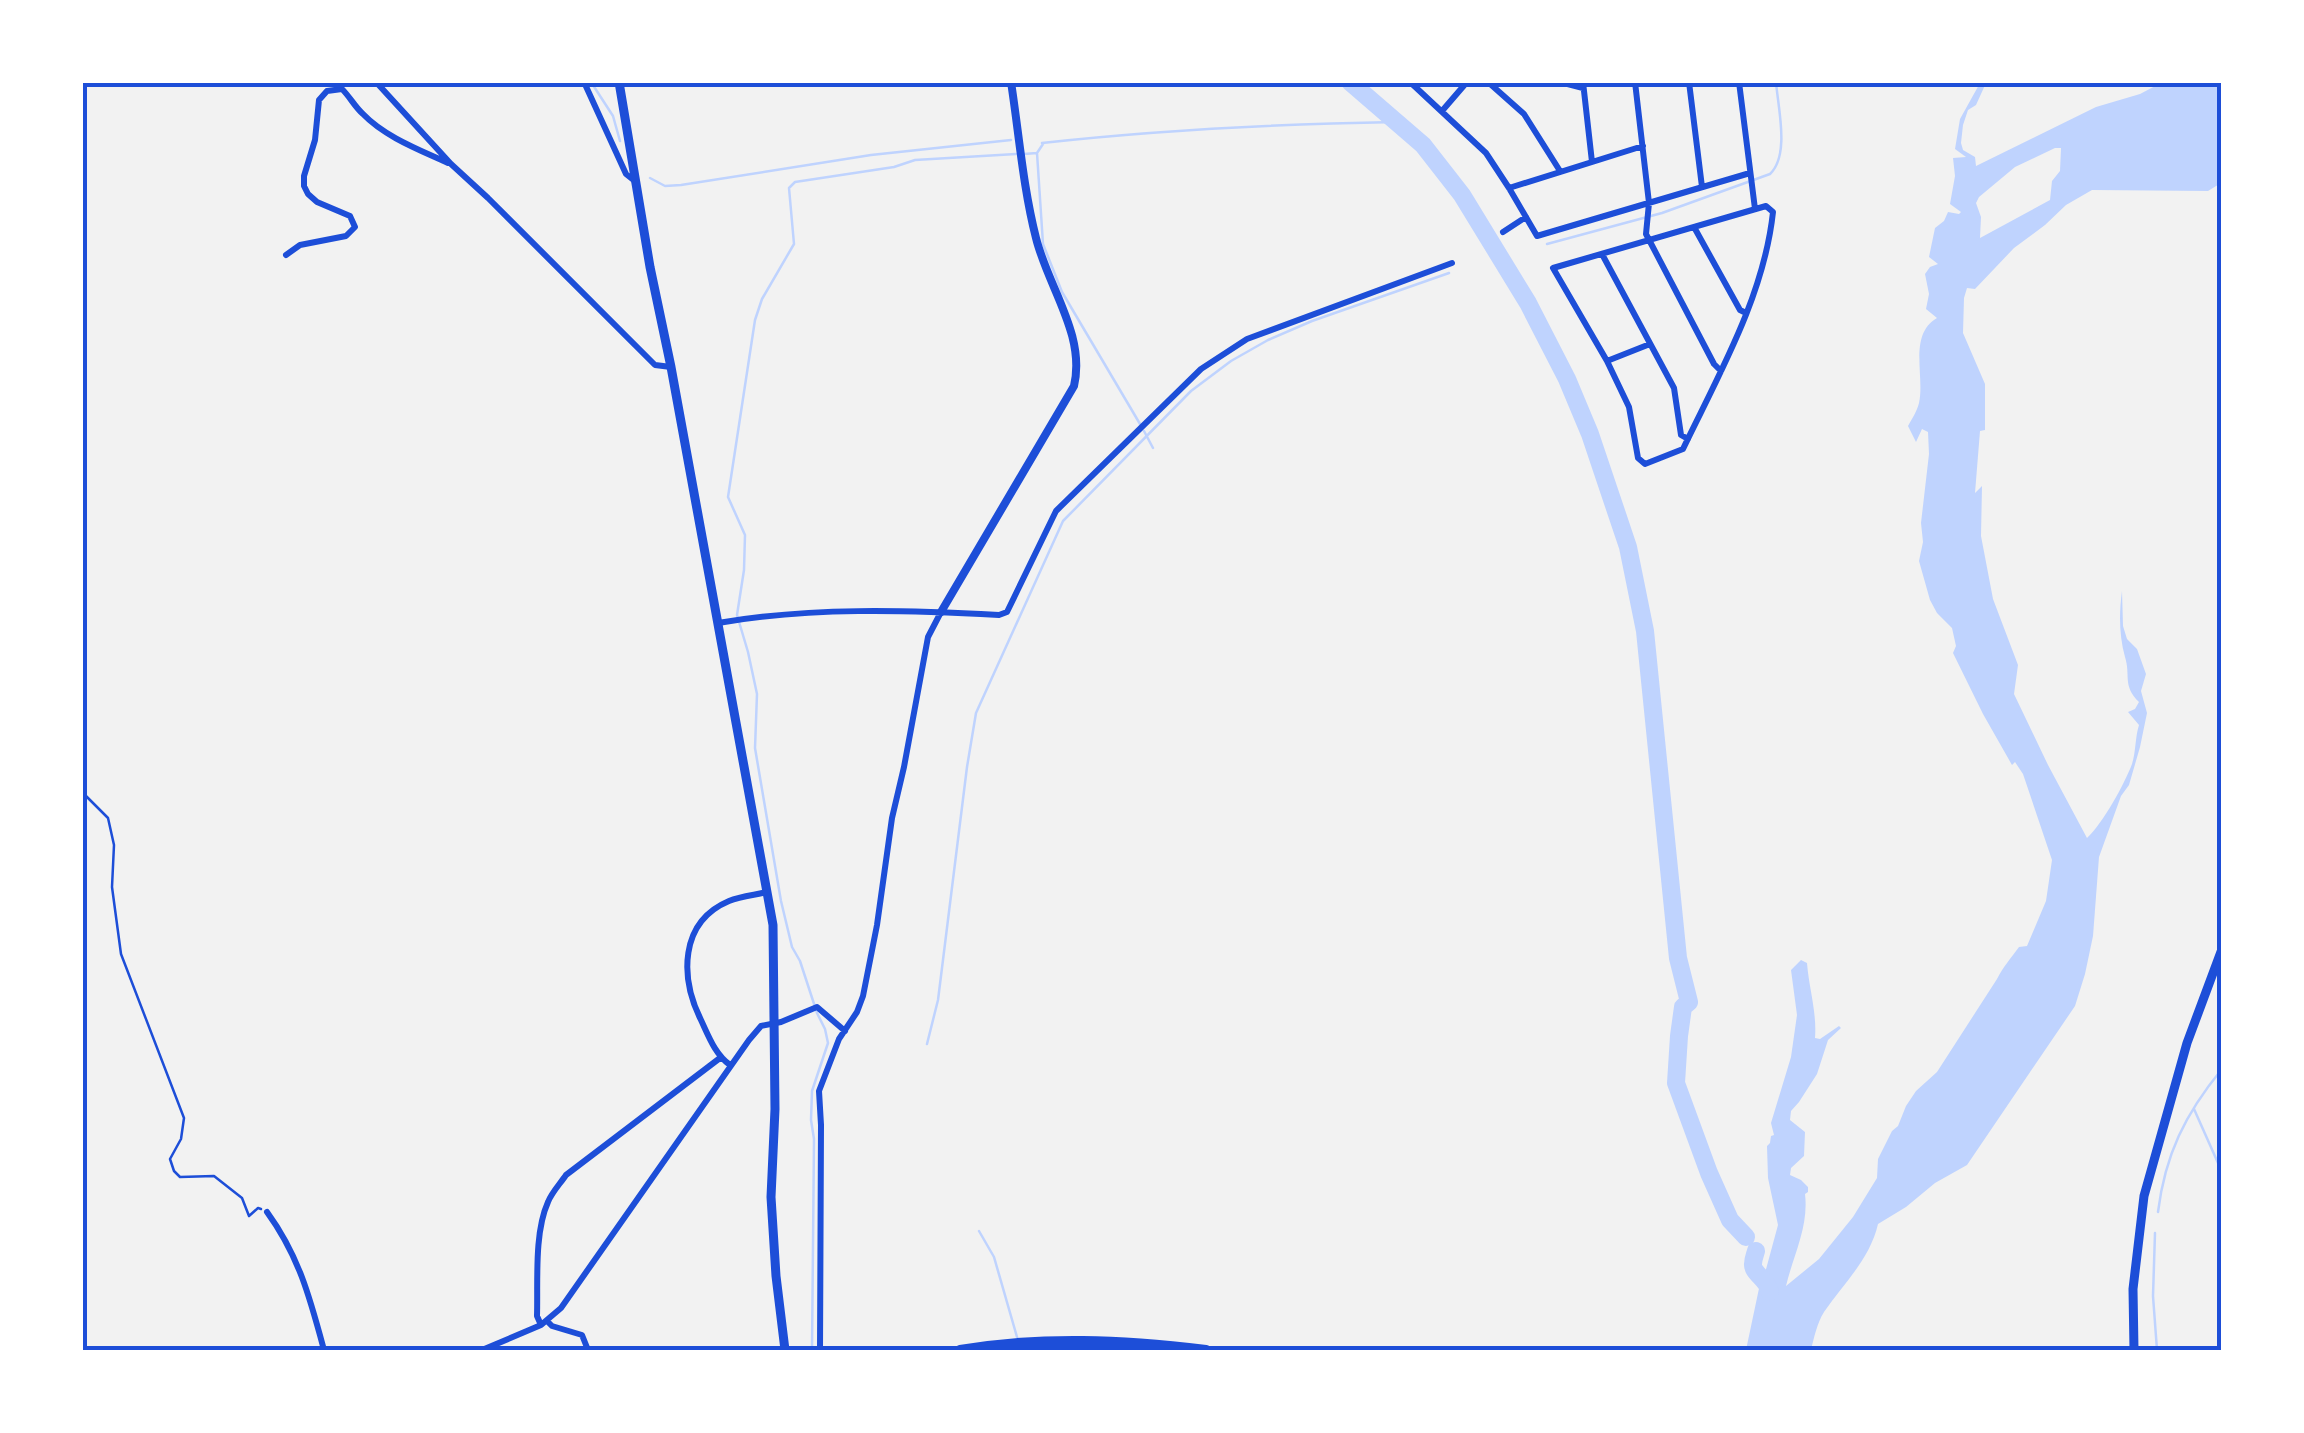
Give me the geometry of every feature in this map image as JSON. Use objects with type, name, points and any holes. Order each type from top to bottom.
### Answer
[{"type":"highway","points":[[960,1350],[1060,1340],[1206,1350]]},
{"type":"main road","points":[[620,82],[650,267],[773,925],[775,1109],[771,1197],[785,1350]]},
{"type":"main road","points":[[2134,1350],[2133,1290],[2144,1196],[2187,1043],[2222,949]]},
{"type":"street","points":[[376,82],[451,164],[655,365],[671,367]]},
{"type":"street","points":[[584,82],[626,174],[636,182]]},
{"type":"street","points":[[820,1350],[819,1090],[839,1039],[863,996],[892,818],[928,637],[1078,373],[1077,352],[1034,231],[1011,82]]},
{"type":"street","points":[[1410,82],[1486,153],[1538,236],[1750,173]]},
{"type":"street","points":[[1442,112],[1467,82]]},
{"type":"street","points":[[1488,82],[1524,114],[1560,172]]},
{"type":"street","points":[[1560,82],[1583,86],[1592,162]]},
{"type":"street","points":[[1635,82],[1649,203],[1646,234],[1721,371]]},
{"type":"street","points":[[1690,82],[1702,187]]},
{"type":"street","points":[[1739,82],[1755,210]]},
{"type":"street","points":[[286,255],[300,245],[346,236],[356,226],[350,216],[317,202],[304,186],[319,100],[327,91],[342,89],[372,122],[451,164]]},
{"type":"street","points":[[1510,188],[1643,146]]},
{"type":"street","points":[[1766,206],[1773,212],[1771,235],[1746,313],[1721,371],[1683,449],[1645,464],[1638,458],[1628,407],[1608,361],[1553,268],[1755,210],[1766,206]]},
{"type":"street","points":[[1503,232],[1526,216]]},
{"type":"street","points":[[1694,227],[1740,310],[1746,313]]},
{"type":"street","points":[[1602,254],[1674,388],[1682,435],[1688,438]]},
{"type":"street","points":[[718,623],[811,612],[1007,612],[1056,511],[1201,369],[1247,339],[1452,263]]},
{"type":"street","points":[[1608,361],[1650,344]]},
{"type":"street","points":[[730,1065],[720,1058],[688,987],[689,942],[712,910],[731,900],[768,892]]},
{"type":"street","points":[[482,1350],[544,1323],[561,1308],[761,1026],[818,1007],[844,1030]]},
{"type":"street","points":[[588,1350],[582,1334],[544,1323],[537,1316],[540,1232],[546,1206],[566,1175],[720,1058]]},
{"type":"street","points":[[267,1212],[300,1268],[324,1350]]},
{"type":"path","points":[[82,790],[108,818],[114,846],[112,886],[122,954],[184,1118],[181,1139],[170,1160],[174,1171],[180,1177],[214,1176],[242,1198],[250,1216],[258,1208],[267,1212]]},
{"type":"water","points":[[1980,83],[1986,83],[1963,125],[1963,150],[1975,157],[1976,166],[2096,107],[2140,94],[2161,83],[2221,83],[2221,183],[2208,191],[2092,190],[2066,205],[2014,248],[1975,289],[1967,288],[1964,298],[1963,333],[1985,384],[1985,430],[1980,431],[1975,493],[1982,486],[1981,536],[1993,599],[2018,665],[2014,694],[2087,838],[2106,814],[2128,773],[2139,725],[2128,712],[2139,702],[2129,685],[2122,641],[2122,591],[2123,626],[2146,674],[2141,691],[2147,713],[2129,785],[2121,796],[2099,857],[2093,936],[2075,1006],[1967,1165],[1878,1224],[1863,1260],[1822,1316],[1811,1350],[1746,1350],[1761,1279],[1749,1257],[1755,1255],[1758,1270],[1765,1273],[1778,1225],[1768,1178],[1767,1146],[1774,1135],[1771,1123],[1791,1057],[1797,1015],[1791,970],[1801,960],[1807,963],[1815,1038],[1841,1028],[1828,1040],[1817,1074],[1791,1111],[1790,1120],[1805,1132],[1804,1156],[1791,1168],[1790,1175],[1801,1180],[1808,1192],[1803,1230],[1786,1286],[1819,1259],[1853,1217],[1877,1178],[1878,1159],[1906,1106],[1937,1072],[2019,947],[2027,946],[2046,901],[2052,860],[2023,774],[2015,762],[2012,765],[1953,653],[1956,646],[1952,628],[1930,600],[1919,561],[1928,432],[1922,429],[1916,442],[1908,426],[1919,403],[1920,345],[1928,325],[1937,318],[1926,309],[1929,294],[1925,274],[1938,264],[1929,257],[1935,228],[1948,212],[1961,212],[1950,204],[1955,176],[1953,158],[1966,157],[1955,149],[1960,119]],"holes":[[[2061,148],[2060,171],[2052,181],[2050,200],[1980,238],[1981,217],[1976,203],[1979,197],[2015,167]]]},
{"type":"waterway","points":[[591,82],[613,116],[620,141]]},
{"type":"waterway","points":[[1350,82],[1423,145],[1462,195],[1528,303],[1590,434],[1628,547],[1645,631],[1678,958],[1689,1002],[1683,1007],[1676,1083],[1730,1220],[1746,1237]]},
{"type":"waterway","points":[[1547,244],[1662,213],[1770,174],[1780,155],[1781,143],[1776,82]]},
{"type":"waterway","points":[[1042,143],[1219,128],[1396,122]]},
{"type":"waterway","points":[[650,178],[665,186],[681,185],[871,155],[1011,140]]},
{"type":"waterway","points":[[1043,144],[1037,153],[1043,244],[1062,292],[1140,424]]},
{"type":"waterway","points":[[1024,154],[1037,153]]},
{"type":"waterway","points":[[812,1350],[812,1091],[828,1043],[792,947],[781,901],[755,748],[757,694],[737,615],[745,535],[728,497],[755,320],[762,299],[794,244],[789,188],[795,182],[894,167],[915,160],[1016,154]]},
{"type":"waterway","points":[[927,1044],[938,1000],[976,713],[1063,521],[1191,391],[1231,361],[1312,321],[1449,273]]},
{"type":"waterway","points":[[1144,431],[1153,448]]},
{"type":"waterway","points":[[2158,1212],[2179,1136],[2197,1102],[2222,1069]]},
{"type":"waterway","points":[[2194,1109],[2222,1172]]},
{"type":"waterway","points":[[979,1231],[994,1257],[1017,1337]]},
{"type":"waterway","points":[[2155,1233],[2153,1296],[2157,1350]]},
{"type":"waterway","points":[[1756,1251],[1753,1267],[1770,1292]]}]
